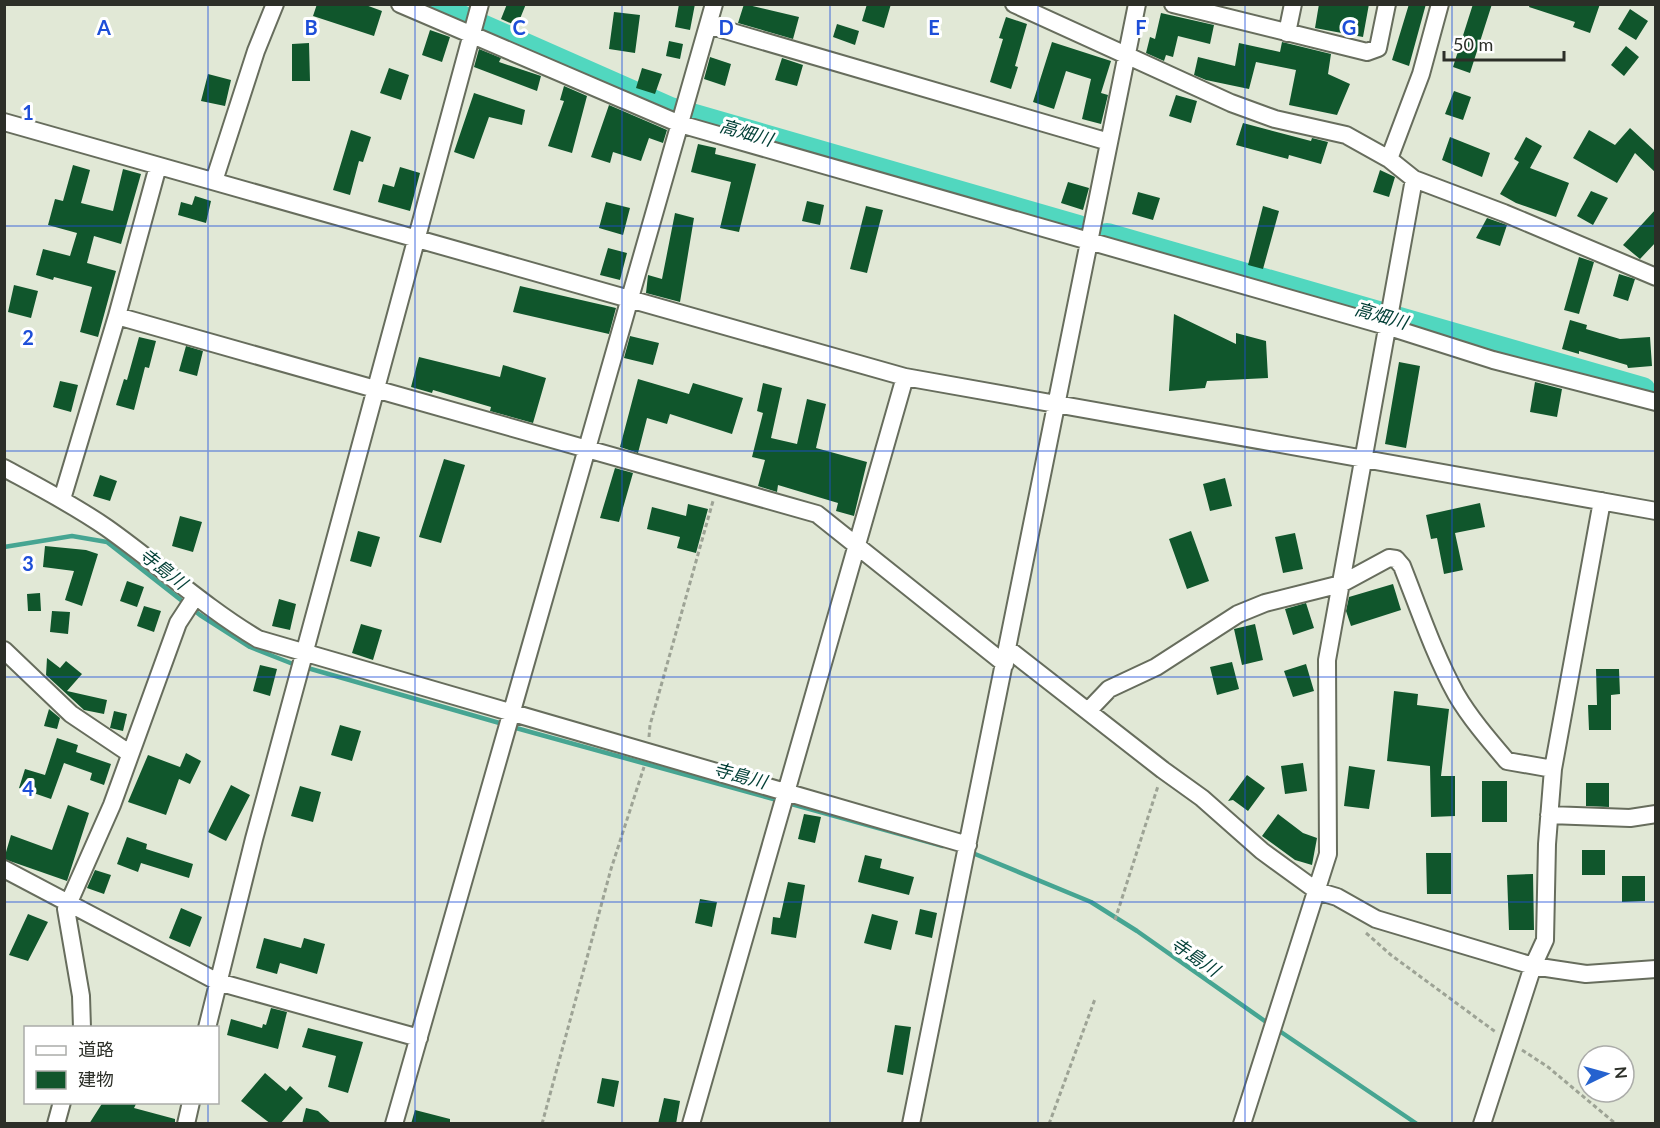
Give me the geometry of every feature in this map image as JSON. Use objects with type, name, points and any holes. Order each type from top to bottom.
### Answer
[{"type":"street","points":[[214,181],[256,51],[275,4]]},
{"type":"street","points":[[400,4],[475,19],[682,118],[1089,240],[1387,321],[1493,360],[1656,402]]},
{"type":"street","points":[[394,1124],[714,4]]},
{"type":"street","points":[[1014,4],[1127,58],[1231,103],[1275,119],[1346,135],[1389,159],[1414,179],[1504,213],[1656,277]]},
{"type":"street","points":[[911,1124],[1137,4]]},
{"type":"street","points":[[1173,4],[1201,8],[1287,33],[1373,51],[1378,48],[1388,4]]},
{"type":"street","points":[[1287,33],[1293,4]]},
{"type":"street","points":[[1389,159],[1421,74],[1440,4]]},
{"type":"street","points":[[207,1026],[475,19]]},
{"type":"street","points":[[708,25],[1109,142]]},
{"type":"street","points":[[4,122],[905,377],[1656,511]]},
{"type":"street","points":[[62,499],[117,316],[158,166]]},
{"type":"street","points":[[1242,1124],[1328,854],[1325,697],[1327,660],[1414,179]]},
{"type":"street","points":[[117,316],[817,514],[1007,656],[1088,711],[1202,798],[1262,851],[1317,891],[1337,897],[1376,919],[1533,966],[1586,974],[1656,969]]},
{"type":"street","points":[[691,1124],[905,377]]},
{"type":"street","points":[[5,469],[62,499],[108,529],[191,603],[258,639],[513,714],[646,759],[784,798],[968,845]]},
{"type":"street","points":[[1482,1124],[1533,966],[1545,940],[1552,769],[1602,501]]},
{"type":"street","points":[[1088,711],[1109,689],[1155,667],[1238,614],[1265,603],[1341,584],[1389,558],[1396,559],[1402,566],[1440,663],[1457,696],[1483,732],[1507,761],[1552,769]]},
{"type":"street","points":[[82,1026],[81,996],[66,909],[112,805],[178,623],[191,603]]},
{"type":"street","points":[[4,650],[71,714],[129,753]]},
{"type":"street","points":[[1549,815],[1630,818],[1656,814]]},
{"type":"street","points":[[4,869],[69,901],[218,982],[297,1002],[419,1038]]},
{"type":"street","points":[[56,1124],[61,1104]]},
{"type":"street","points":[[186,1124],[190,1104]]},
{"type":"path","points":[[542,1124],[611,869],[646,759],[650,725],[717,487]]},
{"type":"path","points":[[1115,920],[1163,770]]},
{"type":"path","points":[[1358,926],[1391,955],[1508,1041],[1548,1067],[1616,1124]]},
{"type":"path","points":[[1049,1124],[1095,999]]},
{"type":"building","points":[[317,4],[363,4],[382,11],[374,36],[313,16]]},
{"type":"building","points":[[507,4],[526,4],[517,26],[501,19]]},
{"type":"building","points":[[679,4],[695,4],[690,30],[675,27]]},
{"type":"building","points":[[744,4],[799,17],[793,39],[738,23]]},
{"type":"building","points":[[867,4],[891,4],[884,28],[862,21]]},
{"type":"building","points":[[1319,4],[1369,4],[1363,37],[1315,28]]},
{"type":"building","points":[[1409,4],[1426,4],[1409,66],[1392,60]]},
{"type":"building","points":[[1473,4],[1492,4],[1470,73],[1453,67]]},
{"type":"building","points":[[1530,4],[1600,4],[1590,33],[1573,27],[1575,22],[1529,7]]},
{"type":"building","points":[[1630,9],[1648,21],[1636,40],[1618,29]]},
{"type":"building","points":[[614,12],[640,15],[635,53],[609,49]]},
{"type":"building","points":[[1161,13],[1214,25],[1210,44],[1178,36],[1173,57],[1166,55],[1164,61],[1146,53],[1150,37],[1155,39]]},
{"type":"building","points":[[1006,17],[1027,24],[1011,89],[990,82],[1003,39],[999,38]]},
{"type":"building","points":[[837,24],[859,31],[855,45],[833,37]]},
{"type":"building","points":[[430,30],[450,37],[442,62],[422,55]]},
{"type":"building","points":[[669,41],[683,44],[680,59],[666,56]]},
{"type":"building","points":[[1052,42],[1111,61],[1101,93],[1108,95],[1101,124],[1082,119],[1091,79],[1066,71],[1054,109],[1033,102]]},
{"type":"building","points":[[1282,42],[1331,54],[1328,74],[1350,84],[1337,115],[1289,105],[1296,70],[1256,62],[1249,89],[1206,80],[1194,75],[1198,57],[1235,66],[1239,43],[1280,52]]},
{"type":"building","points":[[309,43],[310,81],[292,81],[292,44]]},
{"type":"building","points":[[1626,46],[1639,57],[1624,76],[1611,65]]},
{"type":"building","points":[[479,49],[501,58],[499,62],[541,76],[537,91],[474,67]]},
{"type":"building","points":[[710,57],[731,64],[725,86],[704,79]]},
{"type":"building","points":[[782,58],[803,65],[797,86],[775,80]]},
{"type":"building","points":[[389,68],[409,75],[401,100],[380,93]]},
{"type":"building","points":[[642,68],[662,74],[655,94],[636,88]]},
{"type":"building","points":[[208,74],[231,80],[225,106],[201,101]]},
{"type":"building","points":[[564,86],[587,96],[572,153],[548,146],[564,101],[560,100]]},
{"type":"building","points":[[1454,91],[1471,97],[1463,120],[1445,114]]},
{"type":"building","points":[[474,93],[525,110],[522,125],[489,117],[474,159],[454,152]]},
{"type":"building","points":[[1176,95],[1197,101],[1191,123],[1169,116]]},
{"type":"building","points":[[609,105],[667,130],[663,143],[649,138],[641,161],[613,152],[610,163],[591,157]]},
{"type":"building","points":[[1243,123],[1311,141],[1312,138],[1328,142],[1321,164],[1289,155],[1288,159],[1236,145]]},
{"type":"building","points":[[1630,128],[1656,152],[1656,173],[1635,153],[1617,183],[1573,158],[1589,130],[1615,145]]},
{"type":"building","points":[[351,130],[371,137],[363,162],[359,161],[350,195],[333,190]]},
{"type":"building","points":[[1450,137],[1490,153],[1482,177],[1442,160]]},
{"type":"building","points":[[1526,137],[1542,146],[1530,168],[1569,183],[1556,217],[1516,203],[1500,194],[1519,162],[1514,159]]},
{"type":"building","points":[[698,144],[716,148],[715,154],[756,164],[739,232],[720,228],[731,182],[691,172]]},
{"type":"building","points":[[73,165],[90,170],[81,203],[113,211],[123,169],[141,174],[121,244],[94,236],[87,263],[116,271],[98,337],[80,332],[92,287],[54,277],[53,280],[36,275],[43,249],[70,256],[77,233],[48,225],[55,199],[63,201]]},
{"type":"building","points":[[400,167],[420,173],[410,211],[378,202],[383,184],[394,187]]},
{"type":"building","points":[[1380,170],[1395,177],[1389,197],[1373,192]]},
{"type":"building","points":[[1068,182],[1089,188],[1083,210],[1061,203]]},
{"type":"building","points":[[1591,191],[1608,198],[1593,225],[1577,216]]},
{"type":"building","points":[[1138,192],[1160,198],[1153,220],[1132,214]]},
{"type":"building","points":[[195,196],[211,201],[206,223],[178,215],[181,202],[192,205]]},
{"type":"building","points":[[807,201],[824,205],[820,225],[802,221]]},
{"type":"building","points":[[606,202],[630,208],[623,235],[599,228]]},
{"type":"building","points":[[866,206],[883,210],[867,273],[850,269]]},
{"type":"building","points":[[1263,206],[1279,211],[1263,269],[1248,265]]},
{"type":"building","points":[[1656,209],[1656,242],[1640,259],[1623,245]]},
{"type":"building","points":[[675,213],[694,218],[680,302],[646,293],[648,275],[662,279]]},
{"type":"building","points":[[1487,218],[1507,225],[1500,246],[1476,238]]},
{"type":"building","points":[[608,248],[627,253],[620,280],[600,275]]},
{"type":"building","points":[[1579,257],[1594,262],[1579,314],[1564,310]]},
{"type":"building","points":[[1619,274],[1635,279],[1628,301],[1613,296]]},
{"type":"building","points":[[14,285],[38,291],[31,318],[8,312]]},
{"type":"building","points":[[520,286],[616,308],[609,334],[513,312]]},
{"type":"building","points":[[1174,314],[1236,344],[1236,333],[1266,341],[1268,378],[1207,381],[1205,388],[1169,391]]},
{"type":"building","points":[[1570,320],[1587,325],[1586,329],[1620,339],[1650,337],[1652,366],[1628,368],[1627,365],[1579,351],[1579,354],[1562,349]]},
{"type":"building","points":[[630,336],[659,343],[653,365],[624,358]]},
{"type":"building","points":[[139,337],[156,341],[149,368],[145,367],[134,410],[116,405],[124,379],[127,380]]},
{"type":"building","points":[[186,346],[203,351],[197,376],[179,371]]},
{"type":"building","points":[[419,357],[500,377],[503,365],[546,378],[533,423],[490,411],[491,407],[433,390],[432,393],[411,387]]},
{"type":"building","points":[[1399,362],[1420,366],[1406,448],[1385,444]]},
{"type":"building","points":[[638,379],[689,394],[693,383],[743,398],[732,434],[670,414],[667,424],[647,418],[638,453],[620,447]]},
{"type":"building","points":[[60,381],[78,385],[71,412],[53,407]]},
{"type":"building","points":[[1535,382],[1562,389],[1557,417],[1530,412]]},
{"type":"building","points":[[763,383],[782,388],[771,438],[797,444],[807,399],[826,404],[816,448],[867,462],[854,516],[836,511],[838,503],[778,485],[777,492],[758,486],[765,460],[752,457],[763,413],[757,411]]},
{"type":"building","points":[[444,459],[465,465],[441,543],[419,537]]},
{"type":"building","points":[[615,468],[633,473],[619,522],[600,518]]},
{"type":"building","points":[[100,475],[117,481],[110,501],[93,496]]},
{"type":"building","points":[[1225,478],[1232,506],[1210,511],[1203,484]]},
{"type":"building","points":[[1480,503],[1485,527],[1455,533],[1463,570],[1444,574],[1437,538],[1431,539],[1426,515]]},
{"type":"building","points":[[688,504],[708,509],[696,553],[677,548],[680,537],[647,529],[652,507],[686,516]]},
{"type":"building","points":[[180,516],[202,522],[193,552],[172,546]]},
{"type":"building","points":[[358,531],[380,537],[371,567],[350,561]]},
{"type":"building","points":[[1191,531],[1209,581],[1187,589],[1169,539]]},
{"type":"building","points":[[1295,533],[1303,569],[1283,573],[1275,537]]},
{"type":"building","points":[[45,546],[86,550],[98,554],[82,606],[65,600],[74,571],[43,567]]},
{"type":"building","points":[[127,581],[144,587],[137,607],[120,601]]},
{"type":"building","points":[[1393,584],[1401,610],[1351,626],[1346,611],[1349,597]]},
{"type":"building","points":[[40,593],[41,611],[28,611],[27,594]]},
{"type":"building","points":[[279,599],[296,604],[290,630],[272,626]]},
{"type":"building","points":[[1306,603],[1314,628],[1293,635],[1285,609]]},
{"type":"building","points":[[144,606],[161,611],[154,632],[137,626]]},
{"type":"building","points":[[52,611],[70,612],[68,634],[50,632]]},
{"type":"building","points":[[361,624],[382,630],[373,660],[352,653]]},
{"type":"building","points":[[1255,624],[1263,660],[1242,665],[1234,629]]},
{"type":"building","points":[[47,658],[60,668],[66,661],[82,674],[67,691],[107,700],[104,714],[84,710],[46,675]]},
{"type":"building","points":[[1232,662],[1239,689],[1217,695],[1210,667]]},
{"type":"building","points":[[1306,664],[1314,691],[1293,697],[1284,671]]},
{"type":"building","points":[[260,665],[277,669],[270,696],[253,691]]},
{"type":"building","points":[[1596,669],[1619,669],[1620,694],[1611,695],[1611,730],[1589,730],[1588,705],[1597,705]]},
{"type":"building","points":[[1394,691],[1418,694],[1417,705],[1449,709],[1441,776],[1455,776],[1455,816],[1431,817],[1430,766],[1387,761]]},
{"type":"building","points":[[49,709],[60,718],[57,729],[44,726]]},
{"type":"building","points":[[114,711],[127,714],[123,731],[110,728]]},
{"type":"building","points":[[340,725],[361,731],[352,761],[331,755]]},
{"type":"building","points":[[57,738],[78,745],[76,752],[111,764],[104,785],[90,780],[92,773],[64,763],[51,799],[19,788],[25,769],[45,775]]},
{"type":"building","points":[[186,753],[201,761],[190,784],[179,779],[166,815],[128,802],[148,755],[180,767]]},
{"type":"building","points":[[1303,763],[1307,791],[1285,794],[1281,766]]},
{"type":"building","points":[[1349,766],[1375,770],[1369,809],[1344,806]]},
{"type":"building","points":[[1247,775],[1265,788],[1248,811],[1233,800],[1228,801]]},
{"type":"building","points":[[1482,781],[1507,781],[1507,822],[1482,822]]},
{"type":"building","points":[[1586,783],[1609,783],[1609,807],[1586,806]]},
{"type":"building","points":[[231,785],[250,795],[226,841],[208,832]]},
{"type":"building","points":[[300,786],[321,792],[313,822],[291,816]]},
{"type":"building","points":[[68,805],[89,813],[67,881],[4,859],[11,835],[52,850]]},
{"type":"building","points":[[804,814],[821,817],[815,843],[798,839]]},
{"type":"building","points":[[1278,814],[1303,833],[1317,838],[1312,865],[1295,860],[1262,836]]},
{"type":"building","points":[[127,837],[147,844],[146,849],[193,864],[189,878],[141,863],[138,872],[117,864]]},
{"type":"building","points":[[1582,850],[1605,850],[1605,875],[1582,875]]},
{"type":"building","points":[[1426,853],[1451,853],[1451,894],[1427,894]]},
{"type":"building","points":[[865,855],[882,859],[880,868],[914,877],[909,895],[858,882]]},
{"type":"building","points":[[95,870],[111,875],[104,894],[87,888]]},
{"type":"building","points":[[1533,874],[1534,930],[1509,930],[1507,875]]},
{"type":"building","points":[[1622,876],[1645,876],[1645,901],[1622,902]]},
{"type":"building","points":[[788,882],[805,885],[796,938],[771,934],[773,917],[780,918]]},
{"type":"building","points":[[700,899],[717,902],[712,927],[695,923]]},
{"type":"building","points":[[181,908],[202,917],[190,947],[169,938]]},
{"type":"building","points":[[920,909],[937,913],[932,938],[915,934]]},
{"type":"building","points":[[28,914],[48,922],[28,961],[9,955]]},
{"type":"building","points":[[872,914],[898,921],[891,950],[864,943]]},
{"type":"building","points":[[264,938],[301,948],[304,938],[325,944],[317,974],[280,963],[277,974],[256,968]]},
{"type":"building","points":[[271,1008],[287,1012],[278,1049],[227,1035],[231,1019],[262,1028],[263,1024],[266,1025]]},
{"type":"building","points":[[895,1025],[911,1027],[903,1075],[887,1072]]},
{"type":"building","points":[[308,1028],[363,1042],[348,1093],[328,1087],[336,1056],[302,1047]]},
{"type":"building","points":[[265,1073],[286,1091],[290,1086],[303,1098],[280,1124],[271,1124],[241,1101]]},
{"type":"building","points":[[602,1078],[619,1081],[614,1107],[597,1103]]},
{"type":"building","points":[[664,1098],[680,1101],[676,1124],[658,1124]]},
{"type":"building","points":[[102,1104],[136,1104],[134,1108],[175,1119],[175,1124],[89,1124]]},
{"type":"building","points":[[306,1108],[318,1111],[332,1124],[302,1124]]},
{"type":"building","points":[[415,1110],[450,1119],[450,1124],[411,1124]]},
{"type":"waterway","name":"高畑川","points":[[427,4],[670,111],[1078,229]]},
{"type":"waterway","name":"高畑川","points":[[1107,237],[1642,391]]},
{"type":"waterway","name":"寺島川","points":[[4,547],[72,536],[107,542],[200,615],[250,647],[293,664]]},
{"type":"waterway","name":"寺島川","points":[[311,669],[503,724]]},
{"type":"waterway","name":"寺島川","points":[[516,728],[943,846]]},
{"type":"waterway","name":"寺島川","points":[[975,854],[1091,902],[1137,931],[1269,1024]]},
{"type":"waterway","name":"寺島川","points":[[1278,1030],[1417,1124]]}]
